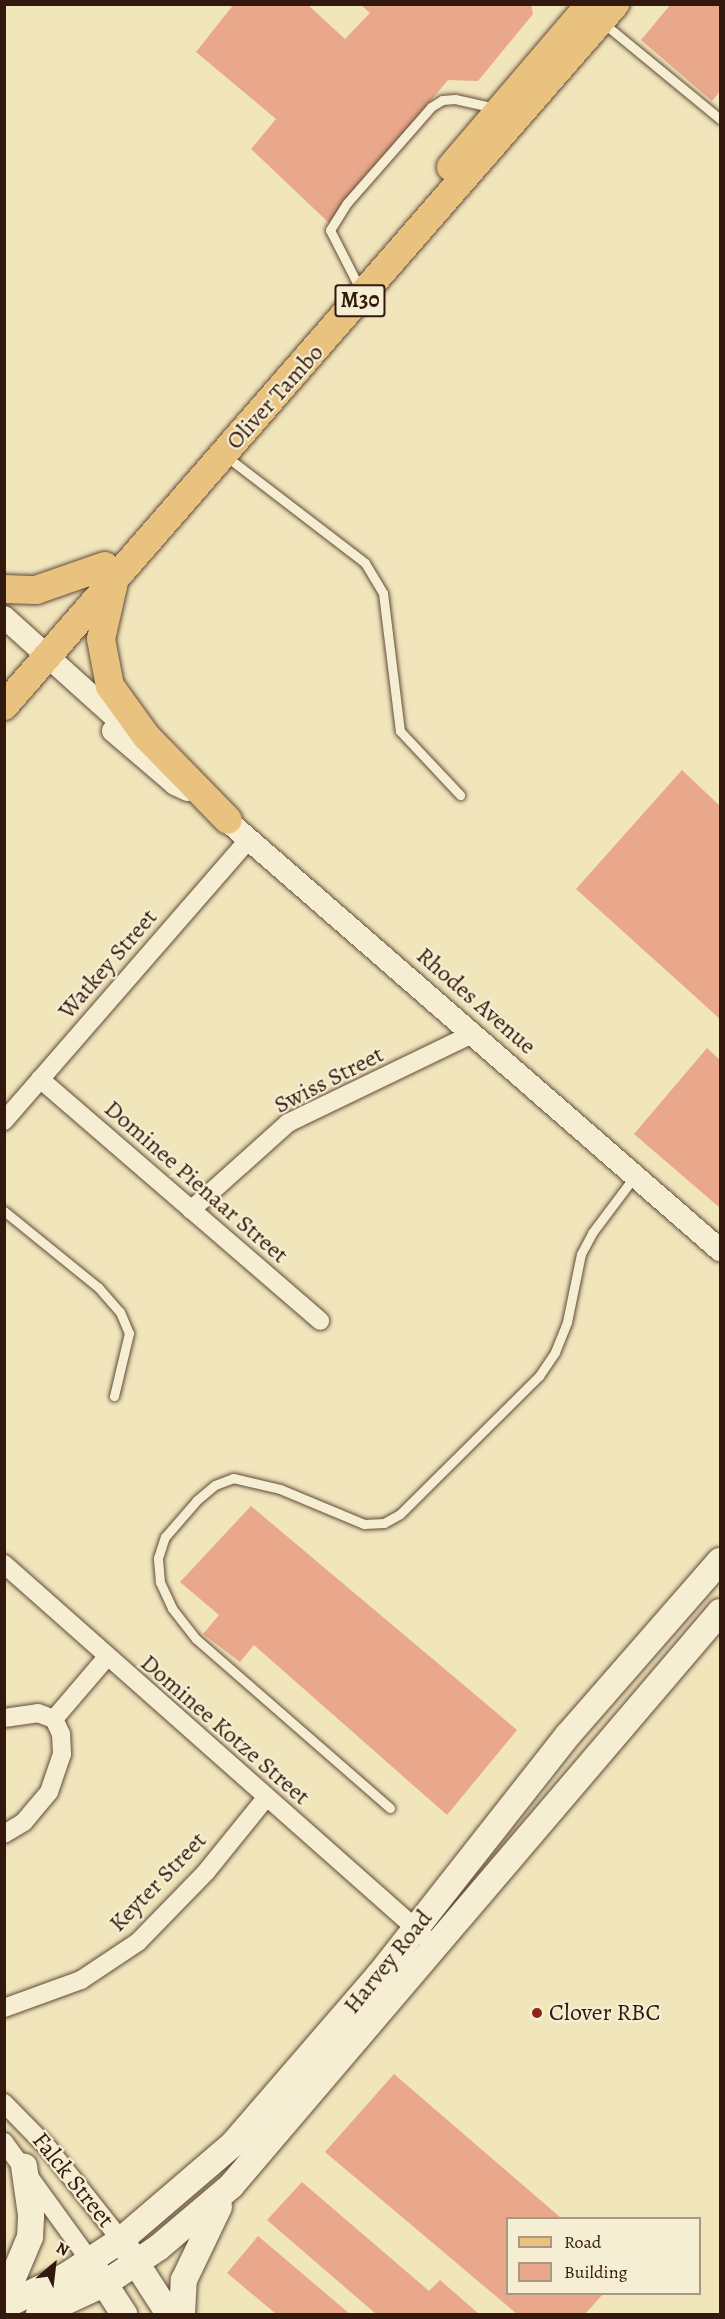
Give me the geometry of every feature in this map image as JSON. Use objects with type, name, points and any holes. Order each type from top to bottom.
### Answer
[{"type":"main road","name":"Oliver Tambo","points":[[110,572],[224,454],[295,364],[356,281],[500,109],[595,9]]},
{"type":"main road","name":"Oliver Tambo","points":[[4,706],[37,657],[295,364],[595,9]]},
{"type":"main road","points":[[4,589],[36,590],[110,572],[101,639],[110,686],[146,736],[228,820]]},
{"type":"main road","name":"Oliver Tambo","points":[[4,680],[37,657]]},
{"type":"main road","name":"Harvey Road","points":[[4,2306],[90,2261],[121,2240],[234,2143],[416,1929],[568,1736],[720,1561]]},
{"type":"main road","name":"Harvey Road","points":[[39,2314],[104,2284],[136,2262],[231,2186],[720,1612]]},
{"type":"main road","points":[[4,2299],[30,2237],[31,2215],[24,2166]]},
{"type":"main road","points":[[182,2314],[184,2280],[193,2256],[231,2186]]},
{"type":"main road","name":"Falck Street","points":[[121,2240],[169,2314]]},
{"type":"main road","name":"Falck Street","points":[[90,2261],[124,2314]]},
{"type":"street","points":[[4,617],[37,657]]},
{"type":"street","points":[[4,638],[37,657]]},
{"type":"street","name":"Rhodes Avenue","points":[[37,657],[180,776],[195,794],[228,820],[720,1250]]},
{"type":"street","name":"Watkey Street","points":[[4,1121],[249,839]]},
{"type":"street","name":"Swiss Street","points":[[191,1210],[288,1123],[472,1034]]},
{"type":"street","name":"Dominee Pienaar Street","points":[[40,1079],[320,1321]]},
{"type":"street","name":"Dominee Kotze Street","points":[[4,1564],[435,1946]]},
{"type":"street","points":[[54,1719],[107,1657]]},
{"type":"street","points":[[4,1718],[39,1713],[54,1719],[61,1734],[58,1773],[37,1809],[4,1834]]},
{"type":"street","name":"Keyter Street","points":[[4,2008],[81,1980],[138,1942],[199,1880],[266,1798]]},
{"type":"street","name":"Falck Street","points":[[4,2103],[48,2148],[121,2240]]},
{"type":"street","name":"Falck Street","points":[[4,2142],[24,2166],[90,2261]]},
{"type":"lane","points":[[595,9],[720,119]]},
{"type":"lane","points":[[356,281],[330,230],[347,203],[431,107],[442,100],[454,99],[500,109]]},
{"type":"lane","points":[[224,454],[365,563],[383,593],[400,731],[460,795]]},
{"type":"lane","points":[[390,1808],[196,1640],[172,1608],[160,1582],[158,1558],[165,1537],[197,1500],[215,1485],[233,1478],[280,1489],[364,1524],[384,1523],[400,1514],[539,1376],[555,1352],[567,1322],[581,1254],[592,1233],[635,1176]]},
{"type":"lane","points":[[4,1211],[98,1287],[120,1312],[129,1333],[114,1396]]},
{"type":"building","points":[[234,4],[307,4],[345,39],[370,13],[360,4],[531,4],[533,14],[478,81],[448,80],[329,223],[251,149],[276,119],[196,52]]},
{"type":"building","points":[[671,4],[720,4],[720,91],[712,101],[641,40]]},
{"type":"building","points":[[682,770],[720,806],[720,1019],[576,889]]},
{"type":"building","points":[[707,1048],[720,1060],[720,1208],[634,1134]]},
{"type":"building","points":[[251,1506],[517,1730],[447,1815],[254,1645],[240,1662],[203,1634],[219,1615],[180,1582]]},
{"type":"building","points":[[394,2074],[560,2217],[506,2217],[506,2295],[602,2295],[585,2314],[517,2314],[325,2152]]},
{"type":"building","points":[[302,2182],[429,2291],[440,2280],[479,2314],[376,2314],[267,2220]]},
{"type":"building","points":[[258,2236],[350,2314],[276,2314],[227,2273]]},
{"type":"place","name":"Clover RBC","points":[[537,2013]]}]
